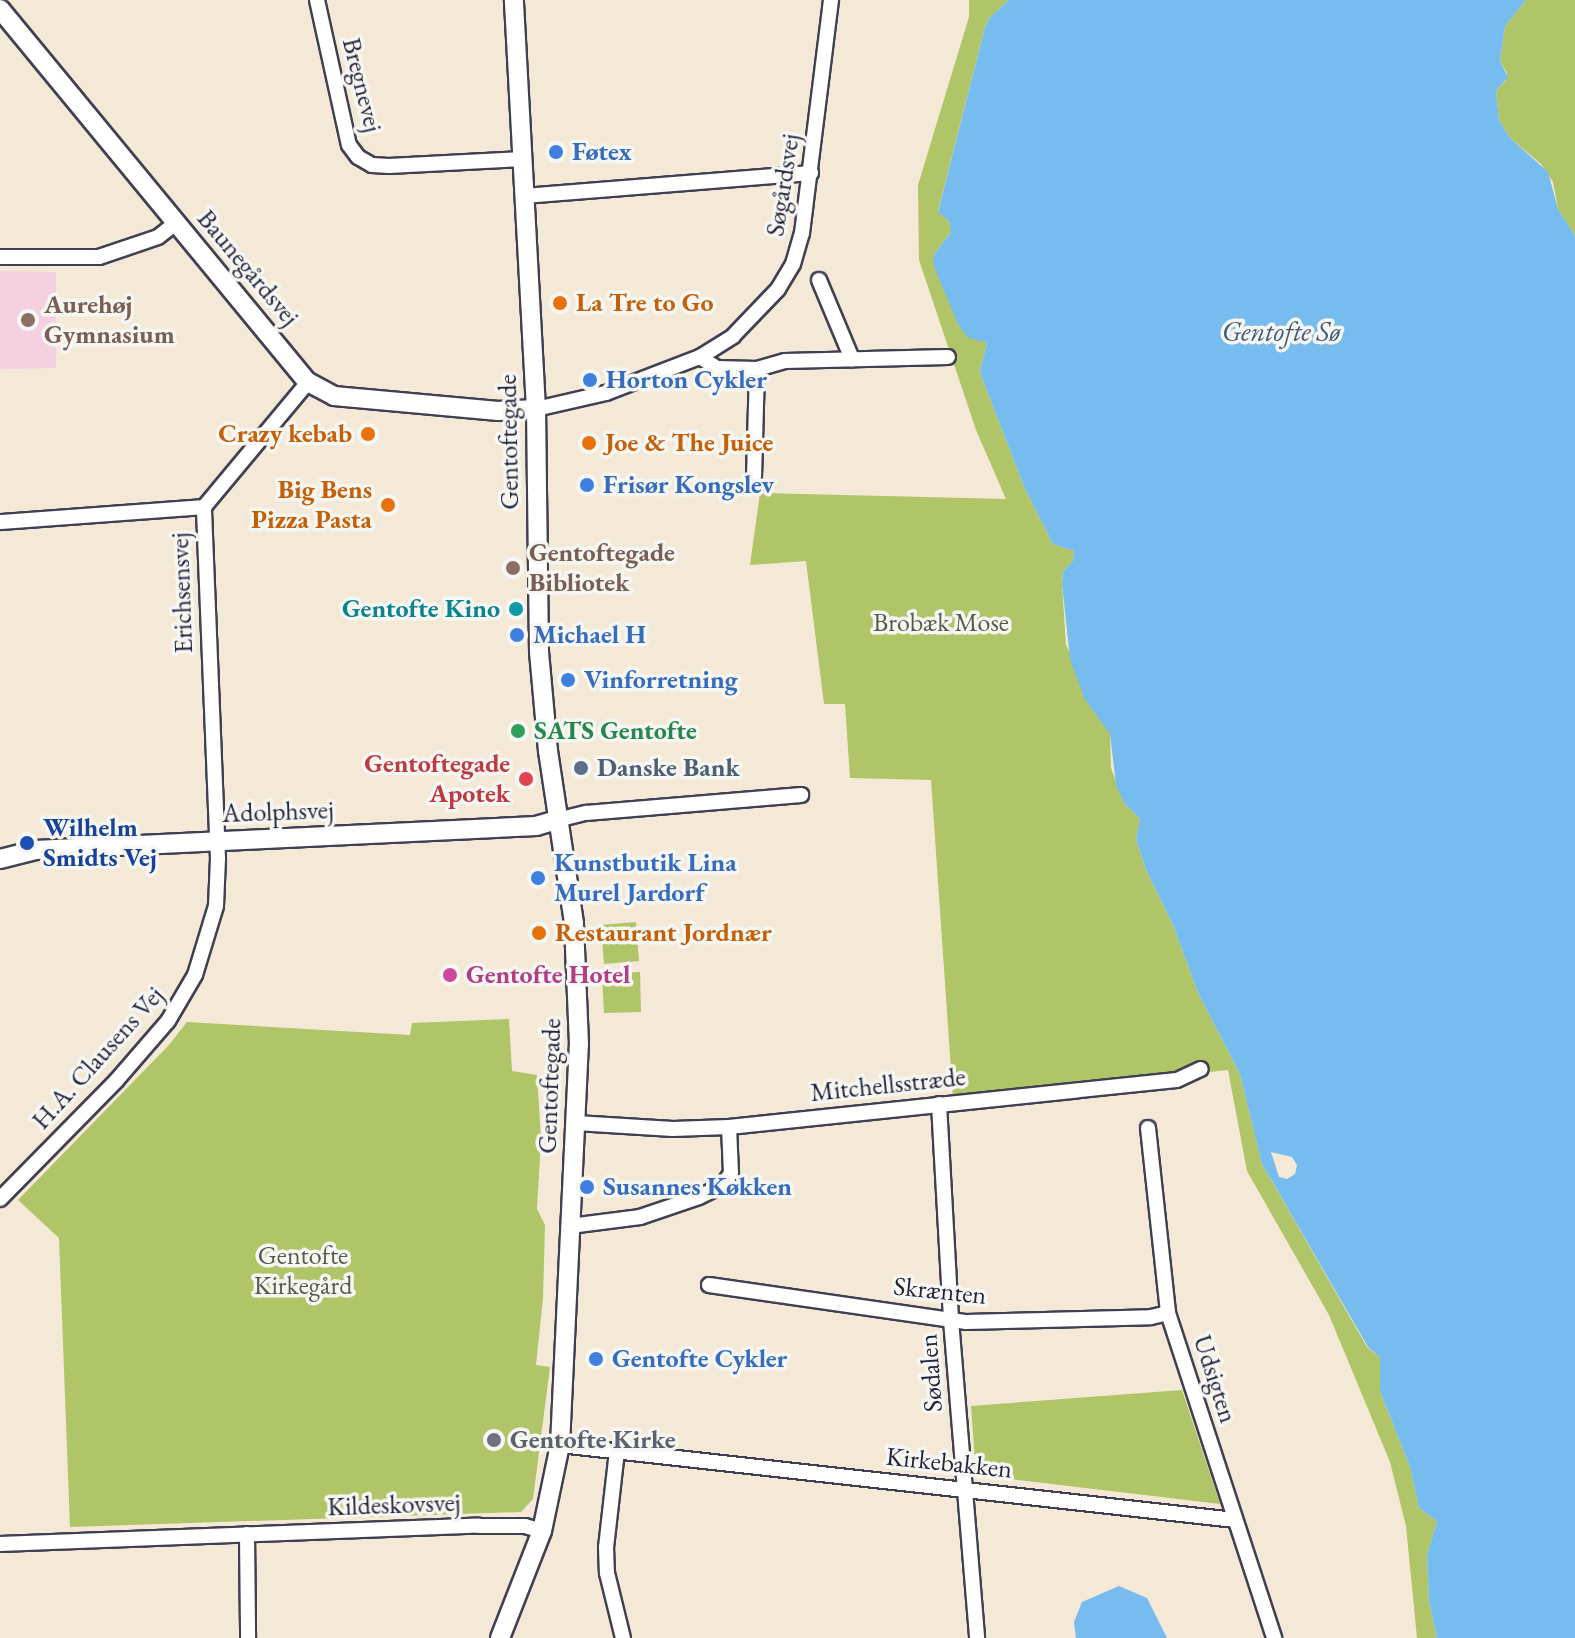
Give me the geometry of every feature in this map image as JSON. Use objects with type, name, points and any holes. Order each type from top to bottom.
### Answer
[{"type":"street","name":"Bregnevej","points":[[317,0],[349,145],[358,157],[372,165],[389,166],[523,159]]},
{"type":"street","name":"Gentoftegade","points":[[500,1638],[542,1531],[560,1445],[576,1123],[578,979],[574,923],[557,820],[539,652],[536,409],[514,0]]},
{"type":"street","name":"Søgårdsvej","points":[[536,409],[606,393],[700,357],[733,336],[760,310],[793,264],[802,233],[831,0]]},
{"type":"street","name":"Baunegårdsvej","points":[[0,9],[308,382],[334,396],[498,411],[536,409]]},
{"type":"street","points":[[524,196],[811,173]]},
{"type":"street","points":[[0,257],[99,257],[158,237],[176,223]]},
{"type":"street","points":[[819,280],[852,359]]},
{"type":"street","points":[[700,357],[717,368],[757,369],[785,361],[948,357]]},
{"type":"street","points":[[754,477],[757,369]]},
{"type":"street","name":"Erichsensvej","points":[[216,840],[204,507],[308,382]]},
{"type":"street","points":[[0,522],[204,507]]},
{"type":"street","points":[[557,820],[586,813],[801,795]]},
{"type":"street","name":"Adolphsvej","points":[[0,859],[35,850],[536,826],[557,820]]},
{"type":"street","name":"H.A. Clausens Vej","points":[[0,1199],[116,1081],[181,1003],[200,963],[216,906],[216,840]]},
{"type":"street","name":"Mitchellsstræde","points":[[576,1123],[673,1129],[729,1127],[1177,1080],[1201,1069]]},
{"type":"street","name":"Sødalen","points":[[939,1104],[951,1320],[977,1638]]},
{"type":"street","points":[[570,1226],[640,1217],[722,1186],[731,1173],[729,1127]]},
{"type":"street","name":"Udsigten","points":[[1148,1128],[1168,1313],[1274,1638]]},
{"type":"street","name":"Skrænten","points":[[709,1285],[951,1320],[1151,1317],[1168,1313]]},
{"type":"street","name":"Kirkebakken","points":[[560,1445],[1235,1520]]},
{"type":"street","points":[[617,1451],[606,1547],[607,1573],[623,1638]]},
{"type":"street","name":"Kildeskovsvej","points":[[0,1544],[479,1526],[525,1526],[542,1531]]},
{"type":"street","points":[[247,1534],[248,1638]]},
{"type":"shaded area","name":"Aurehøj Gymnasium","points":[[0,271],[56,272],[56,368],[0,369]]},
{"type":"green space","name":"Brobæk Mose","points":[[969,0],[1009,0],[990,17],[985,27],[938,211],[949,221],[951,232],[933,256],[958,324],[987,343],[980,370],[982,378],[1025,489],[1053,544],[1074,551],[1073,561],[1063,571],[1066,645],[1110,734],[1111,768],[1124,803],[1140,819],[1136,839],[1146,870],[1173,925],[1198,993],[1240,1074],[1262,1164],[1367,1347],[1380,1357],[1380,1391],[1410,1467],[1419,1508],[1437,1521],[1427,1555],[1429,1601],[1437,1638],[1417,1638],[1406,1526],[1390,1462],[1329,1315],[1247,1171],[1228,1070],[953,1099],[931,780],[850,778],[845,704],[824,704],[806,561],[750,565],[760,493],[1006,499],[976,430],[919,260],[918,185],[969,17]]},
{"type":"green space","points":[[1526,0],[1575,0],[1575,236],[1558,209],[1553,182],[1541,164],[1510,138],[1499,120],[1496,91],[1506,80],[1507,73],[1500,61],[1505,26]]},
{"type":"green space","points":[[636,922],[639,961],[604,964],[601,925]]},
{"type":"green space","points":[[640,972],[641,1012],[604,1013],[602,974]]},
{"type":"green space","name":"Gentofte Kirkegård","points":[[509,1019],[512,1071],[537,1075],[541,1139],[537,1209],[545,1225],[543,1298],[536,1365],[550,1367],[533,1499],[521,1512],[70,1527],[59,1238],[18,1200],[168,1046],[187,1022],[410,1035],[412,1023]]},
{"type":"green space","points":[[1182,1390],[1220,1504],[976,1475],[971,1406]]},
{"type":"water","name":"Gentofte Sø","points":[[1009,0],[1526,0],[1505,26],[1500,61],[1508,77],[1496,91],[1499,120],[1510,138],[1548,172],[1558,209],[1575,236],[1575,1638],[1437,1638],[1429,1601],[1427,1555],[1437,1521],[1419,1508],[1410,1467],[1380,1391],[1380,1357],[1368,1347],[1262,1164],[1240,1074],[1198,993],[1173,925],[1146,870],[1136,839],[1140,819],[1124,803],[1116,785],[1110,734],[1084,698],[1070,659],[1062,584],[1063,571],[1073,561],[1074,551],[1053,544],[1025,489],[982,378],[980,370],[987,343],[967,337],[958,324],[934,267],[933,256],[951,232],[949,221],[938,212],[990,17]],"holes":[[[1271,1152],[1292,1157],[1297,1165],[1295,1174],[1287,1179],[1279,1177]]]},
{"type":"water","points":[[1119,1586],[1147,1598],[1167,1638],[1076,1638],[1074,1622],[1082,1602]]},
{"type":"place","name":"Føtex","points":[[556,152]]},
{"type":"place","name":"La Tre to Go","points":[[560,303]]},
{"type":"place","name":"Aurehøj Gymnasium","points":[[28,320]]},
{"type":"place","name":"Horton Cykler","points":[[590,380]]},
{"type":"place","name":"Crazy kebab","points":[[368,434]]},
{"type":"place","name":"Joe & The Juice","points":[[589,443]]},
{"type":"place","name":"Frisør Kongslev","points":[[587,485]]},
{"type":"place","name":"Big Bens Pizza Pasta","points":[[388,505]]},
{"type":"place","name":"Gentoftegade Bibliotek","points":[[513,568]]},
{"type":"place","name":"Gentofte Kino","points":[[516,609]]},
{"type":"place","name":"Michael H","points":[[517,635]]},
{"type":"place","name":"Vinforretning","points":[[568,680]]},
{"type":"place","name":"SATS Gentofte","points":[[518,731]]},
{"type":"place","name":"Danske Bank","points":[[581,768]]},
{"type":"place","name":"Gentoftegade Apotek","points":[[526,779]]},
{"type":"place","name":"Wilhelm Smidts Vej","points":[[27,843]]},
{"type":"place","name":"Kunstbutik Lina Murel Jardorf","points":[[538,878]]},
{"type":"place","name":"Restaurant Jordnær","points":[[539,933]]},
{"type":"place","name":"Gentofte Hotel","points":[[450,975]]},
{"type":"place","name":"Susannes Køkken","points":[[587,1187]]},
{"type":"place","name":"Gentofte Cykler","points":[[596,1359]]},
{"type":"place","name":"Gentofte Kirke","points":[[494,1440]]}]
